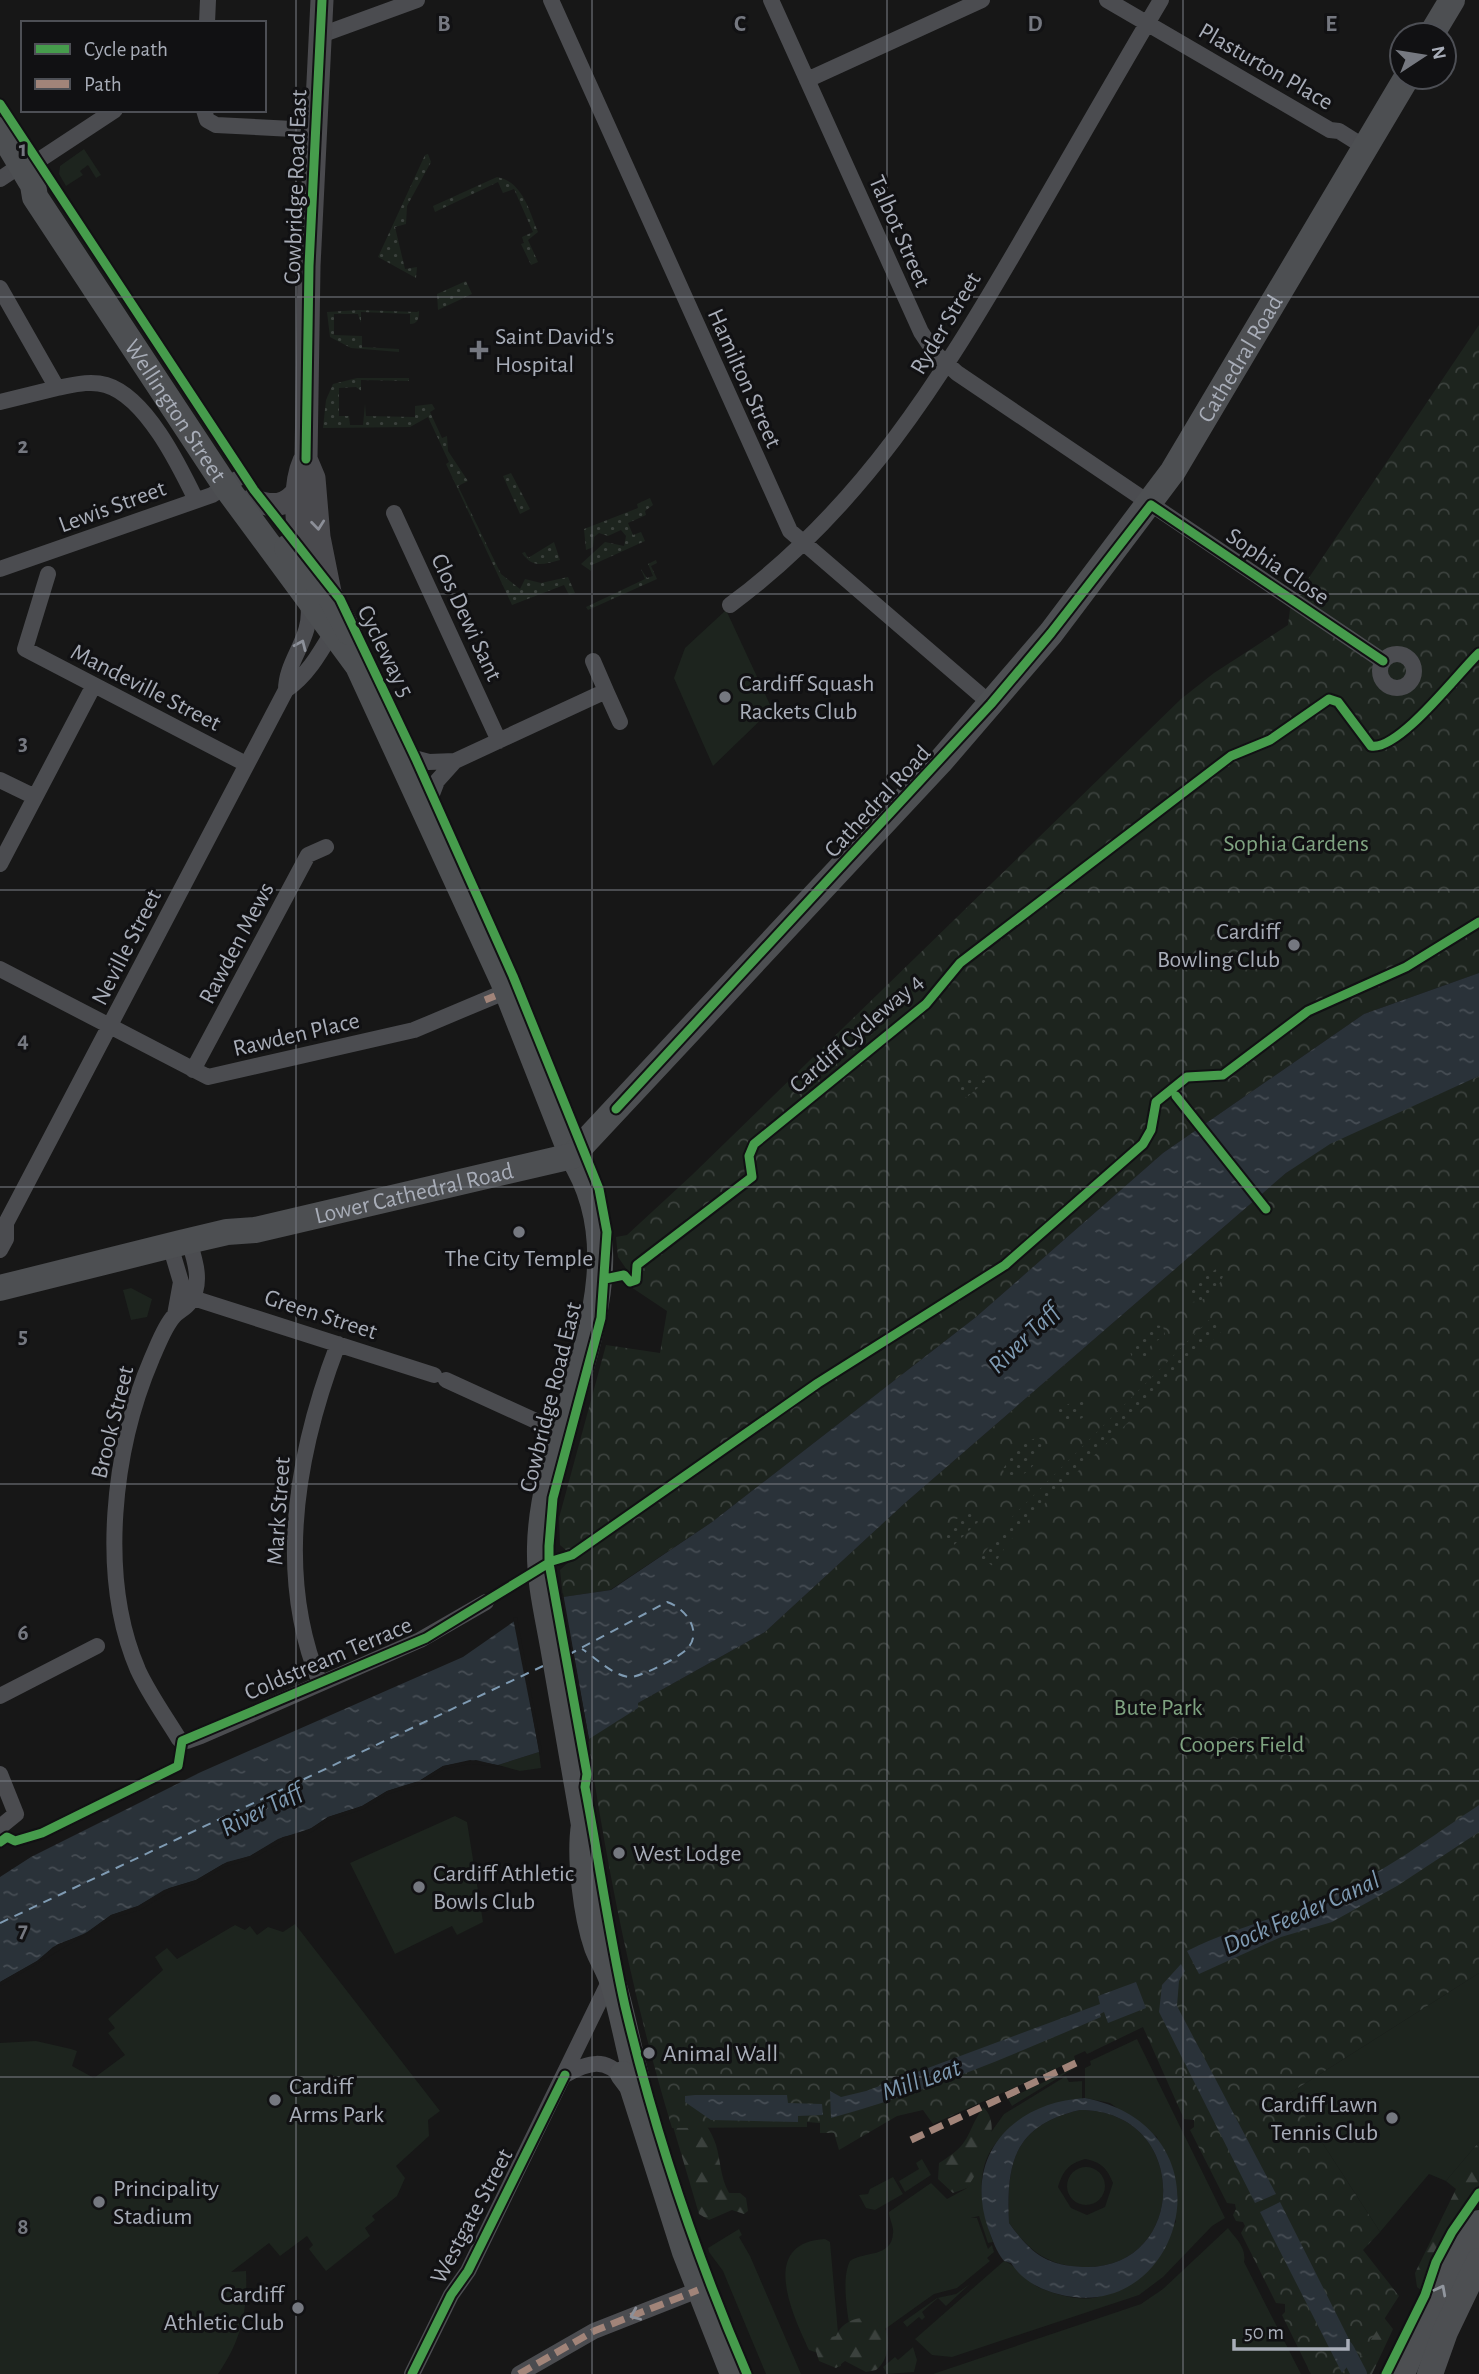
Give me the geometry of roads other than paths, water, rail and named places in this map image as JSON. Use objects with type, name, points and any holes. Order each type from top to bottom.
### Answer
[{"type":"main road","points":[[1439,21],[1452,0]]},
{"type":"main road","name":"Cathedral Road","points":[[572,1156],[991,704],[1051,634],[1151,505],[1257,334],[1399,91]]},
{"type":"main road","name":"Wellington Street","points":[[0,130],[19,174],[48,190],[238,489],[319,598]]},
{"type":"main road","name":"Wellington Street","points":[[238,489],[301,563],[332,631]]},
{"type":"main road","name":"Cowbridge Road East","points":[[319,598],[358,651],[358,666]]},
{"type":"main road","name":"Cowbridge Road East","points":[[332,631],[358,666],[399,754],[507,991],[572,1156],[588,1181],[594,1202],[598,1270],[587,1347],[542,1507],[537,1599]]},
{"type":"main road","name":"Cowbridge Road East","points":[[572,1156],[583,1233],[581,1292],[572,1347],[527,1519],[525,1559],[537,1599],[565,1762],[584,1825],[581,1846],[598,1948]]},
{"type":"main road","name":"Lower Cathedral Road","points":[[0,1302],[135,1272],[227,1232],[255,1230],[572,1156]]},
{"type":"main road","name":"Lower Cathedral Road","points":[[0,1288],[181,1250]]},
{"type":"main road","points":[[598,1948],[609,1972],[605,2015]]},
{"type":"main road","points":[[598,1948],[593,1966],[605,2015],[698,2290],[733,2374]]},
{"type":"main road","points":[[1402,2374],[1425,2319],[1479,2223]]},
{"type":"main road","points":[[1430,2374],[1445,2332],[1479,2262]]},
{"type":"street","points":[[207,21],[208,0]]},
{"type":"street","name":"Cowbridge Road East","points":[[319,598],[319,537],[314,478],[306,458],[309,266],[322,0]]},
{"type":"street","points":[[321,35],[417,0]]},
{"type":"street","name":"Hamilton Street","points":[[551,0],[790,531],[991,704]]},
{"type":"street","name":"Talbot Street","points":[[771,0],[925,338],[948,365],[1151,505]]},
{"type":"street","points":[[807,80],[982,0]]},
{"type":"street","name":"Plasturton Place","points":[[1107,0],[1330,130],[1339,131],[1366,148]]},
{"type":"street","name":"Ryder Street","points":[[730,605],[779,569],[804,545],[888,449],[948,365],[1161,0]]},
{"type":"street","points":[[19,174],[112,112]]},
{"type":"street","points":[[205,112],[208,120],[216,125],[293,129]]},
{"type":"street","points":[[0,288],[57,388]]},
{"type":"street","points":[[925,338],[942,344],[962,340]]},
{"type":"street","points":[[0,402],[85,383],[106,385],[138,405],[182,471],[196,500]]},
{"type":"street","name":"Cowbridge Road East","points":[[301,563],[299,489],[300,471],[306,458]]},
{"type":"street","points":[[238,489],[281,505],[290,500],[299,489]]},
{"type":"street","name":"Lewis Street","points":[[0,569],[196,500],[238,489]]},
{"type":"street","name":"Sophia Close","points":[[1151,505],[1383,661]]},
{"type":"street","name":"Clos Dewi Sant","points":[[394,513],[499,741]]},
{"type":"street","name":"Mandeville Street","points":[[48,574],[25,649],[246,764]]},
{"type":"street","name":"Neville Street","points":[[0,1250],[6,1239],[3,1226],[286,690],[286,678],[319,598]]},
{"type":"street","name":"Neville Street","points":[[286,690],[297,683],[332,631]]},
{"type":"street","name":"Sophia Close","points":[[1392,655],[1403,656],[1413,669],[1407,685],[1398,688],[1388,686],[1380,675],[1383,661],[1392,655]]},
{"type":"street","points":[[593,661],[620,722]]},
{"type":"street","points":[[0,864],[94,685]]},
{"type":"street","points":[[399,754],[429,762],[455,761],[606,691]]},
{"type":"street","points":[[425,812],[437,781],[455,761]]},
{"type":"street","points":[[0,780],[35,797]]},
{"type":"street","name":"Rawden Mews","points":[[194,1070],[308,855],[326,847]]},
{"type":"street","name":"Rawden Place","points":[[0,970],[208,1077],[414,1030],[490,998]]},
{"type":"street","points":[[181,1250],[197,1278],[193,1298]]},
{"type":"street","name":"Brook Street","points":[[175,1315],[181,1282],[181,1250]]},
{"type":"street","name":"Green Street","points":[[193,1298],[440,1378],[549,1427]]},
{"type":"street","name":"Brook Street","points":[[182,1741],[144,1682],[131,1649],[120,1593],[115,1537],[117,1490],[130,1424],[152,1357],[175,1315],[193,1298]]},
{"type":"street","name":"Mark Street","points":[[320,1683],[301,1621],[295,1547],[300,1485],[308,1438],[338,1344]]},
{"type":"street","name":"Coldstream Terrace","points":[[182,1741],[426,1637],[486,1602]]},
{"type":"street","points":[[0,1696],[97,1646]]},
{"type":"street","points":[[0,1774],[16,1809],[15,1817],[0,1828]]},
{"type":"street","name":"Westgate Street","points":[[412,2374],[451,2295],[468,2271],[565,2075],[605,2015],[609,1972]]},
{"type":"street","points":[[565,2075],[587,2064],[601,2063],[611,2066],[628,2083]]},
{"type":"street","points":[[519,2374],[594,2331],[698,2290]]},
{"type":"water","name":"River Taff","points":[[1479,973],[1479,1076],[1330,1144],[1286,1173],[905,1503],[765,1632],[638,1703],[638,1708],[589,1739],[563,1597],[611,1590],[712,1522],[976,1317],[1163,1153],[1364,1014]]},
{"type":"water","name":"River Taff","points":[[516,1620],[539,1752],[498,1765],[470,1760],[443,1766],[419,1781],[387,1791],[362,1806],[328,1817],[305,1832],[283,1837],[250,1856],[223,1864],[196,1880],[169,1888],[138,1906],[111,1915],[88,1932],[53,1947],[37,1961],[0,1982],[0,1877],[31,1857],[201,1772],[463,1657]]},
{"type":"water","points":[[1479,1805],[1479,1832],[1397,1886],[1332,1922],[1281,1937],[1199,1974],[1187,1951],[1223,1935],[1314,1903],[1351,1886]]},
{"type":"water","points":[[1181,1964],[1185,1971],[1179,1981],[1177,2006],[1276,2194],[1255,2203],[1159,2012],[1162,1985]]},
{"type":"water","name":"Mill Leat","points":[[1136,1982],[1146,2008],[1108,2023],[1104,2012],[1100,2014],[1101,2017],[968,2072],[831,2118],[830,2091],[841,2097],[866,2091],[1100,2004],[1098,1996]]},
{"type":"water","points":[[787,2095],[788,2103],[822,2104],[823,2115],[798,2116],[798,2122],[711,2120],[685,2102],[685,2096]]},
{"type":"water","points":[[1085,2098],[1133,2116],[1162,2146],[1176,2182],[1175,2220],[1162,2254],[1136,2282],[1101,2296],[1058,2294],[1026,2279],[1011,2263],[1004,2261],[995,2246],[982,2202],[983,2177],[989,2156],[1001,2137],[1017,2122],[1036,2110],[1059,2102]],"holes":[[[1080,2110],[1117,2117],[1143,2135],[1158,2161],[1163,2190],[1158,2219],[1143,2244],[1118,2261],[1083,2267],[1048,2260],[1024,2242],[1009,2223],[1010,2182],[1019,2150],[1028,2137],[1058,2117]]]},
{"type":"water","points":[[1280,2202],[1357,2355],[1342,2373],[1260,2212]]},
{"type":"waterway","name":"Dock Feeder Canal","points":[[1346,2349],[1359,2374]]},
{"type":"place","name":"Saint David's Hospital","points":[[479,350]]},
{"type":"place","name":"Cardiff Squash Rackets Club","points":[[725,697]]},
{"type":"place","name":"Cardiff Bowling Club","points":[[1294,945]]},
{"type":"place","name":"The City Temple","points":[[519,1232]]},
{"type":"place","name":"West Lodge","points":[[619,1853]]},
{"type":"place","name":"Cardiff Athletic Bowls Club","points":[[419,1887]]},
{"type":"place","name":"Animal Wall","points":[[649,2053]]},
{"type":"place","name":"Cardiff Arms Park","points":[[275,2100]]},
{"type":"place","name":"Cardiff Lawn Tennis Club","points":[[1392,2118]]},
{"type":"place","name":"Principality Stadium","points":[[99,2202]]},
{"type":"place","name":"Cardiff Athletic Club","points":[[298,2308]]},
{"type":"park label","name":"Sophia Gardens","points":[[1296,843]]},
{"type":"park label","name":"Bute Park","points":[[1158,1707]]},
{"type":"park label","name":"Coopers Field","points":[[1242,1744]]}]
